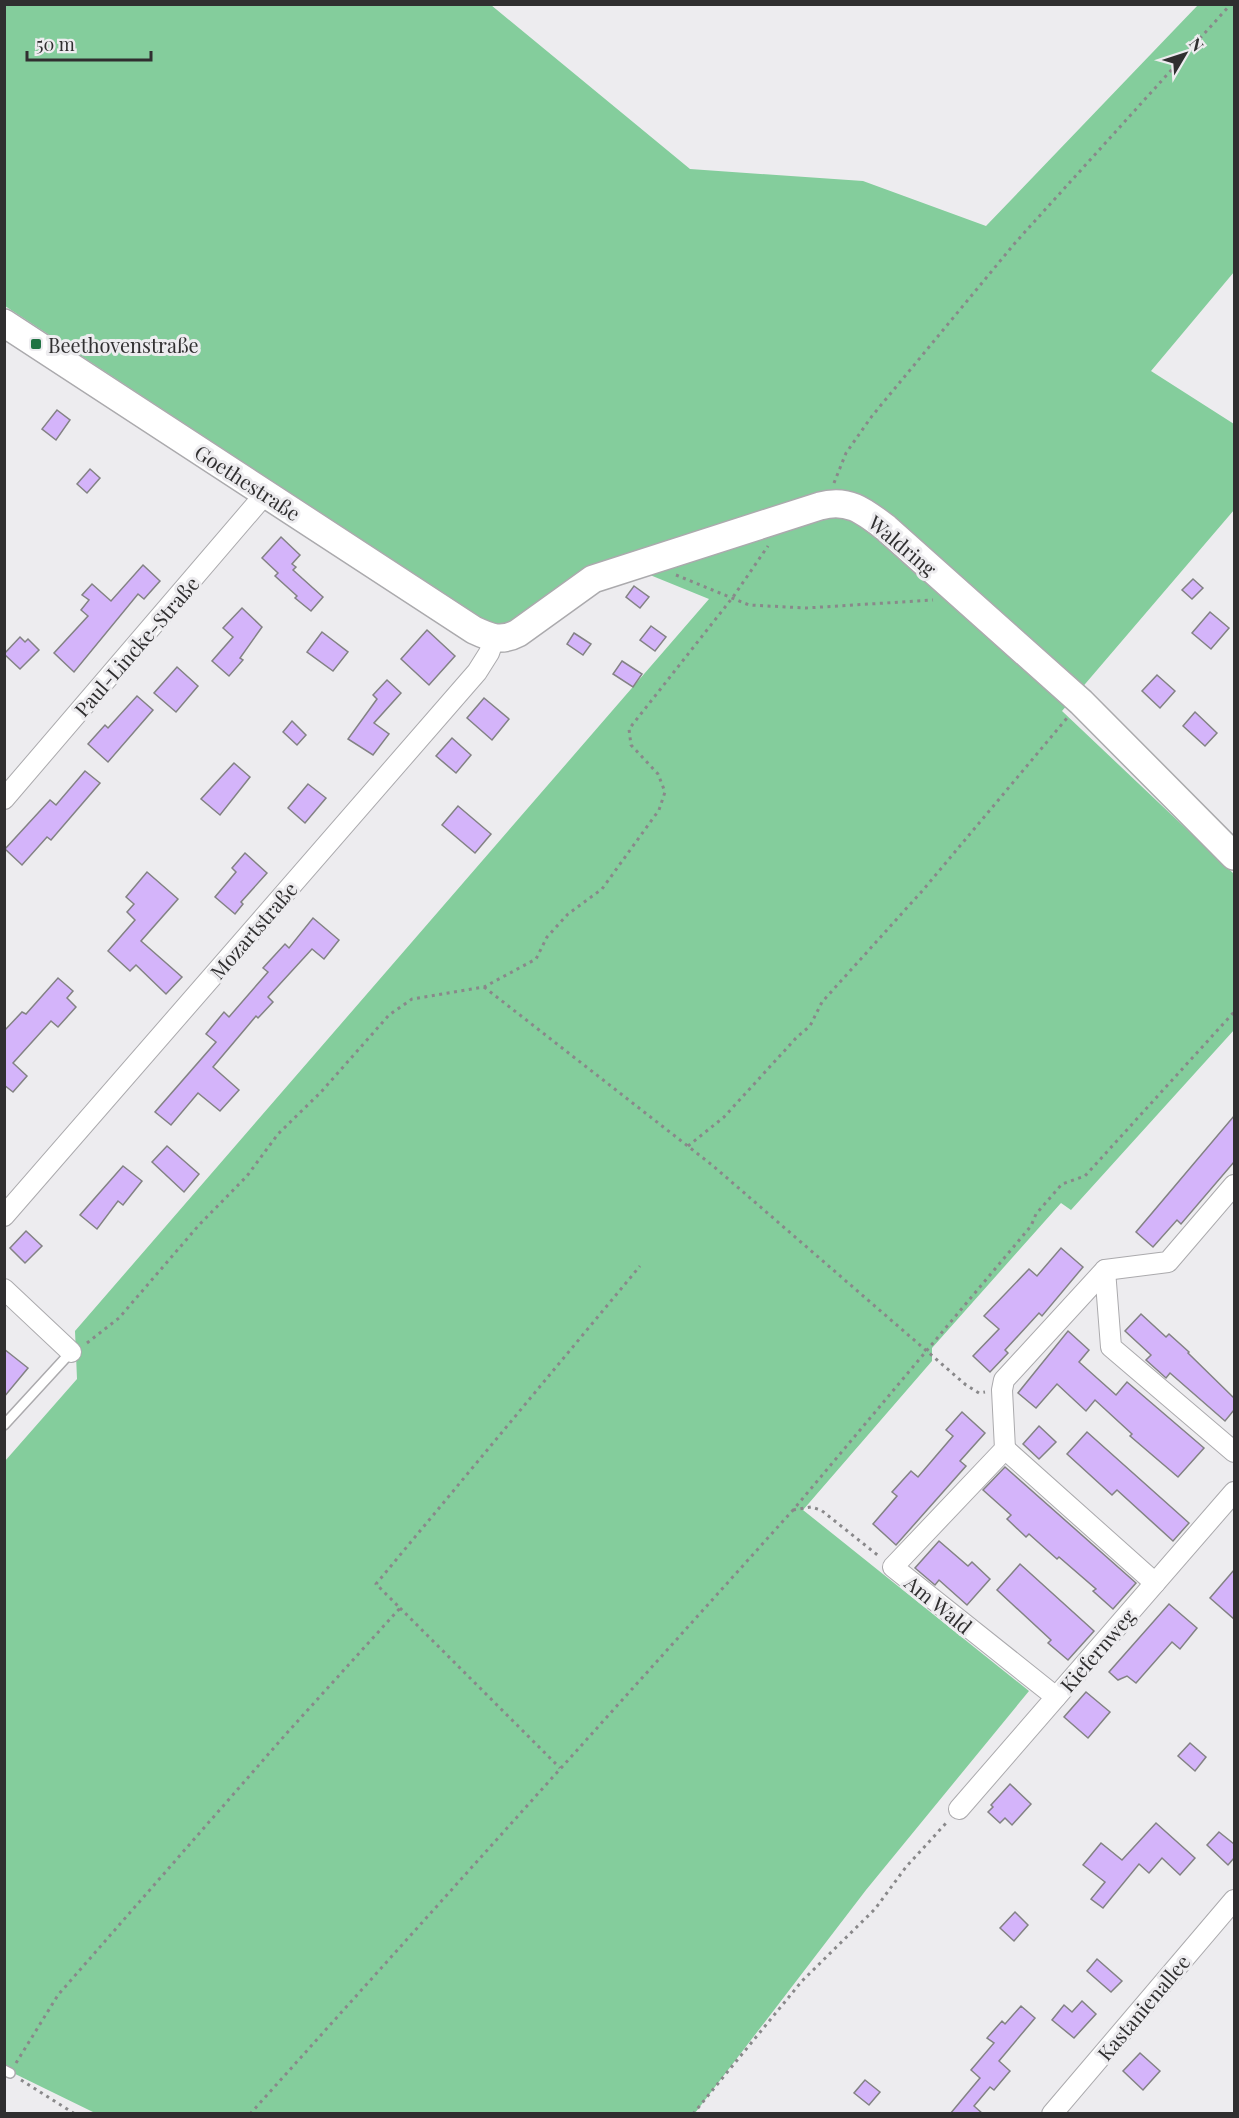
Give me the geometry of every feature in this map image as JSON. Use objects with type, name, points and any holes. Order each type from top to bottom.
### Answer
[{"type":"street","name":"Goethestraße","points":[[6,327],[266,493],[474,630],[494,639]]},
{"type":"street","name":"Paul-Lincke-Straße","points":[[4,799],[266,493]]},
{"type":"street","name":"Waldring","points":[[832,503],[846,502],[867,513],[965,598],[1081,702],[1234,856]]},
{"type":"street","points":[[494,639],[507,639],[518,633],[593,579],[832,503]]},
{"type":"street","name":"Mozartstraße","points":[[4,1216],[477,672],[489,653],[494,639]]},
{"type":"street","points":[[1155,1583],[1005,1449],[1002,1390],[1004,1380],[1105,1270],[1168,1262],[1234,1185]]},
{"type":"street","points":[[1105,1270],[1111,1347],[1234,1452]]},
{"type":"street","points":[[4,1289],[70,1353]]},
{"type":"street","name":"Am Wald","points":[[1005,1449],[893,1567],[1056,1697]]},
{"type":"street","name":"Kiefernweg","points":[[959,1809],[1234,1492]]},
{"type":"street","name":"Kastanienallee","points":[[1052,2114],[1234,1900]]},
{"type":"lane","points":[[4,1425],[70,1353]]},
{"type":"path","points":[[832,503],[834,484],[846,453],[872,416],[1015,243],[1231,4]]},
{"type":"path","points":[[70,1353],[97,1338],[119,1318],[199,1225],[247,1176],[278,1134],[321,1092],[388,1015],[412,999],[484,987],[536,959],[547,937],[568,914],[602,890],[659,810],[665,792],[658,774],[631,745],[628,729],[733,597],[770,544]]},
{"type":"path","points":[[662,558],[666,567],[677,576],[749,605],[806,608],[965,598]]},
{"type":"path","points":[[688,1146],[724,1117],[797,1036],[810,1026],[822,1002],[923,890],[1081,702]]},
{"type":"path","points":[[484,987],[688,1146],[966,1385],[979,1393],[1002,1390]]},
{"type":"path","points":[[250,2114],[793,1510],[1031,1226],[1036,1214],[1062,1184],[1085,1176],[1234,1012]]},
{"type":"path","points":[[561,1768],[376,1584],[640,1266]]},
{"type":"path","points":[[793,1510],[811,1507],[821,1510],[893,1567]]},
{"type":"path","points":[[75,2114],[7,2072],[58,1995],[285,1734],[400,1608]]},
{"type":"path","points":[[693,2114],[802,1981],[875,1909],[906,1867],[959,1809]]},
{"type":"green space","points":[[4,5],[491,5],[690,169],[863,181],[986,226],[1198,5],[1234,5],[1234,272],[1151,371],[1234,424],[1234,510],[1062,711],[1234,874],[1234,1030],[1071,1210],[1061,1203],[932,1348],[932,1361],[803,1510],[1029,1691],[866,1890],[695,2113],[95,2113],[5,2069],[5,1461],[77,1379],[75,1331],[709,599],[650,575],[603,564],[503,633],[5,306]]},
{"type":"building","points":[[57,410],[70,420],[56,440],[42,429]]},
{"type":"building","points":[[90,469],[100,478],[87,493],[77,484]]},
{"type":"building","points":[[281,537],[300,555],[292,564],[296,567],[293,570],[323,597],[311,611],[295,598],[297,596],[275,576],[278,573],[262,558]]},
{"type":"building","points":[[143,565],[160,581],[144,599],[138,594],[74,672],[54,653],[88,616],[81,610],[89,600],[82,595],[92,584],[111,601]]},
{"type":"building","points":[[1193,579],[1203,588],[1192,599],[1182,590]]},
{"type":"building","points":[[634,586],[649,597],[640,608],[626,597]]},
{"type":"building","points":[[242,608],[262,627],[240,658],[243,660],[229,676],[212,661],[233,637],[223,628]]},
{"type":"building","points":[[1210,612],[1229,628],[1211,649],[1192,633]]},
{"type":"building","points":[[651,626],[666,637],[655,651],[640,640]]},
{"type":"building","points":[[427,630],[455,656],[429,685],[401,659]]},
{"type":"building","points":[[322,632],[348,652],[333,671],[307,652]]},
{"type":"building","points":[[574,633],[591,644],[583,655],[567,644]]},
{"type":"building","points":[[20,637],[25,642],[28,639],[39,650],[20,669],[4,654]]},
{"type":"building","points":[[622,661],[642,674],[633,687],[613,674]]},
{"type":"building","points":[[177,667],[198,686],[176,712],[154,693]]},
{"type":"building","points":[[1157,675],[1175,691],[1160,708],[1142,691]]},
{"type":"building","points":[[387,680],[401,693],[374,723],[389,734],[373,755],[348,739],[377,699],[373,695]]},
{"type":"building","points":[[137,696],[153,710],[108,762],[88,744],[105,725],[108,728]]},
{"type":"building","points":[[484,698],[509,719],[492,740],[467,718]]},
{"type":"building","points":[[1195,712],[1217,733],[1205,746],[1183,726]]},
{"type":"building","points":[[292,721],[306,735],[297,745],[283,732]]},
{"type":"building","points":[[452,738],[471,755],[456,773],[436,756]]},
{"type":"building","points":[[234,763],[250,777],[220,815],[201,799]]},
{"type":"building","points":[[85,771],[100,783],[51,840],[47,837],[22,865],[5,849],[50,800],[56,805]]},
{"type":"building","points":[[308,784],[326,798],[305,823],[288,808]]},
{"type":"building","points":[[458,806],[491,834],[475,853],[442,825]]},
{"type":"building","points":[[245,853],[267,873],[241,902],[243,904],[235,914],[215,897],[236,872],[232,868]]},
{"type":"building","points":[[147,872],[178,899],[141,941],[182,977],[166,994],[136,965],[130,971],[108,951],[135,920],[127,912],[134,904],[126,897]]},
{"type":"building","points":[[313,918],[339,940],[324,959],[312,949],[268,997],[273,1002],[258,1018],[256,1016],[213,1067],[239,1090],[220,1111],[198,1093],[171,1125],[155,1112],[216,1042],[206,1034],[224,1012],[229,1017],[268,972],[263,968],[285,944],[289,948]]},
{"type":"building","points":[[58,978],[73,991],[67,998],[76,1007],[58,1027],[51,1021],[13,1063],[27,1076],[13,1092],[4,1085],[4,1031],[22,1012],[26,1014]]},
{"type":"building","points":[[1234,1116],[1234,1162],[1181,1224],[1177,1220],[1153,1247],[1136,1232]]},
{"type":"building","points":[[167,1146],[199,1174],[184,1192],[152,1162]]},
{"type":"building","points":[[123,1166],[142,1181],[123,1205],[118,1201],[97,1229],[80,1215]]},
{"type":"building","points":[[26,1231],[42,1246],[25,1263],[10,1248]]},
{"type":"building","points":[[1061,1248],[1083,1267],[1042,1316],[1039,1313],[1005,1350],[1008,1353],[990,1372],[973,1356],[999,1329],[984,1316],[1029,1269],[1037,1276]]},
{"type":"building","points":[[1141,1314],[1166,1337],[1169,1334],[1189,1352],[1234,1398],[1234,1410],[1225,1421],[1170,1373],[1166,1378],[1146,1360],[1151,1355],[1125,1331]]},
{"type":"building","points":[[1068,1331],[1089,1350],[1079,1362],[1116,1395],[1127,1382],[1204,1448],[1178,1477],[1130,1436],[1132,1434],[1095,1400],[1086,1411],[1057,1384],[1036,1408],[1018,1393]]},
{"type":"building","points":[[4,1349],[28,1368],[4,1397]]},
{"type":"building","points":[[962,1412],[985,1433],[960,1461],[966,1466],[896,1545],[873,1524],[897,1496],[892,1492],[911,1471],[918,1477],[953,1436],[946,1430]]},
{"type":"building","points":[[1039,1426],[1056,1442],[1039,1459],[1023,1444]]},
{"type":"building","points":[[1087,1432],[1189,1523],[1173,1541],[1117,1490],[1112,1495],[1067,1454]]},
{"type":"building","points":[[1005,1467],[1136,1583],[1113,1609],[1093,1591],[1096,1589],[1059,1557],[1057,1559],[1029,1534],[1026,1537],[1007,1519],[1011,1515],[983,1490]]},
{"type":"building","points":[[939,1541],[968,1566],[972,1562],[990,1579],[967,1605],[939,1580],[935,1585],[915,1568]]},
{"type":"building","points":[[1020,1564],[1094,1631],[1068,1660],[1048,1643],[1051,1640],[997,1590]]},
{"type":"building","points":[[1234,1570],[1234,1619],[1210,1598]]},
{"type":"building","points":[[1169,1604],[1197,1628],[1180,1649],[1172,1642],[1136,1683],[1127,1676],[1118,1680],[1109,1672]]},
{"type":"building","points":[[1086,1692],[1110,1712],[1088,1738],[1064,1717]]},
{"type":"building","points":[[1190,1743],[1206,1757],[1195,1771],[1178,1756]]},
{"type":"building","points":[[1010,1784],[1031,1804],[1012,1825],[1005,1818],[1000,1823],[988,1812],[993,1807],[991,1805]]},
{"type":"building","points":[[1156,1823],[1195,1858],[1180,1875],[1162,1858],[1149,1873],[1139,1864],[1103,1908],[1091,1899],[1105,1882],[1083,1865],[1101,1843],[1122,1860]]},
{"type":"building","points":[[1219,1832],[1234,1844],[1234,1858],[1228,1865],[1207,1845]]},
{"type":"building","points":[[1015,1912],[1028,1925],[1014,1941],[1000,1928]]},
{"type":"building","points":[[1097,1959],[1122,1981],[1111,1992],[1087,1971]]},
{"type":"building","points":[[1082,2001],[1096,2014],[1074,2038],[1052,2020],[1064,2005],[1072,2012]]},
{"type":"building","points":[[1021,2006],[1035,2018],[999,2061],[1010,2071],[994,2090],[990,2087],[974,2106],[983,2114],[950,2114],[980,2078],[971,2070],[994,2043],[987,2038],[1002,2021],[1005,2024]]},
{"type":"building","points":[[1140,2053],[1160,2071],[1143,2090],[1123,2071]]},
{"type":"building","points":[[865,2080],[880,2092],[869,2105],[854,2093]]},
{"type":"place","name":"Beethovenstraße","points":[[36,344]]}]
